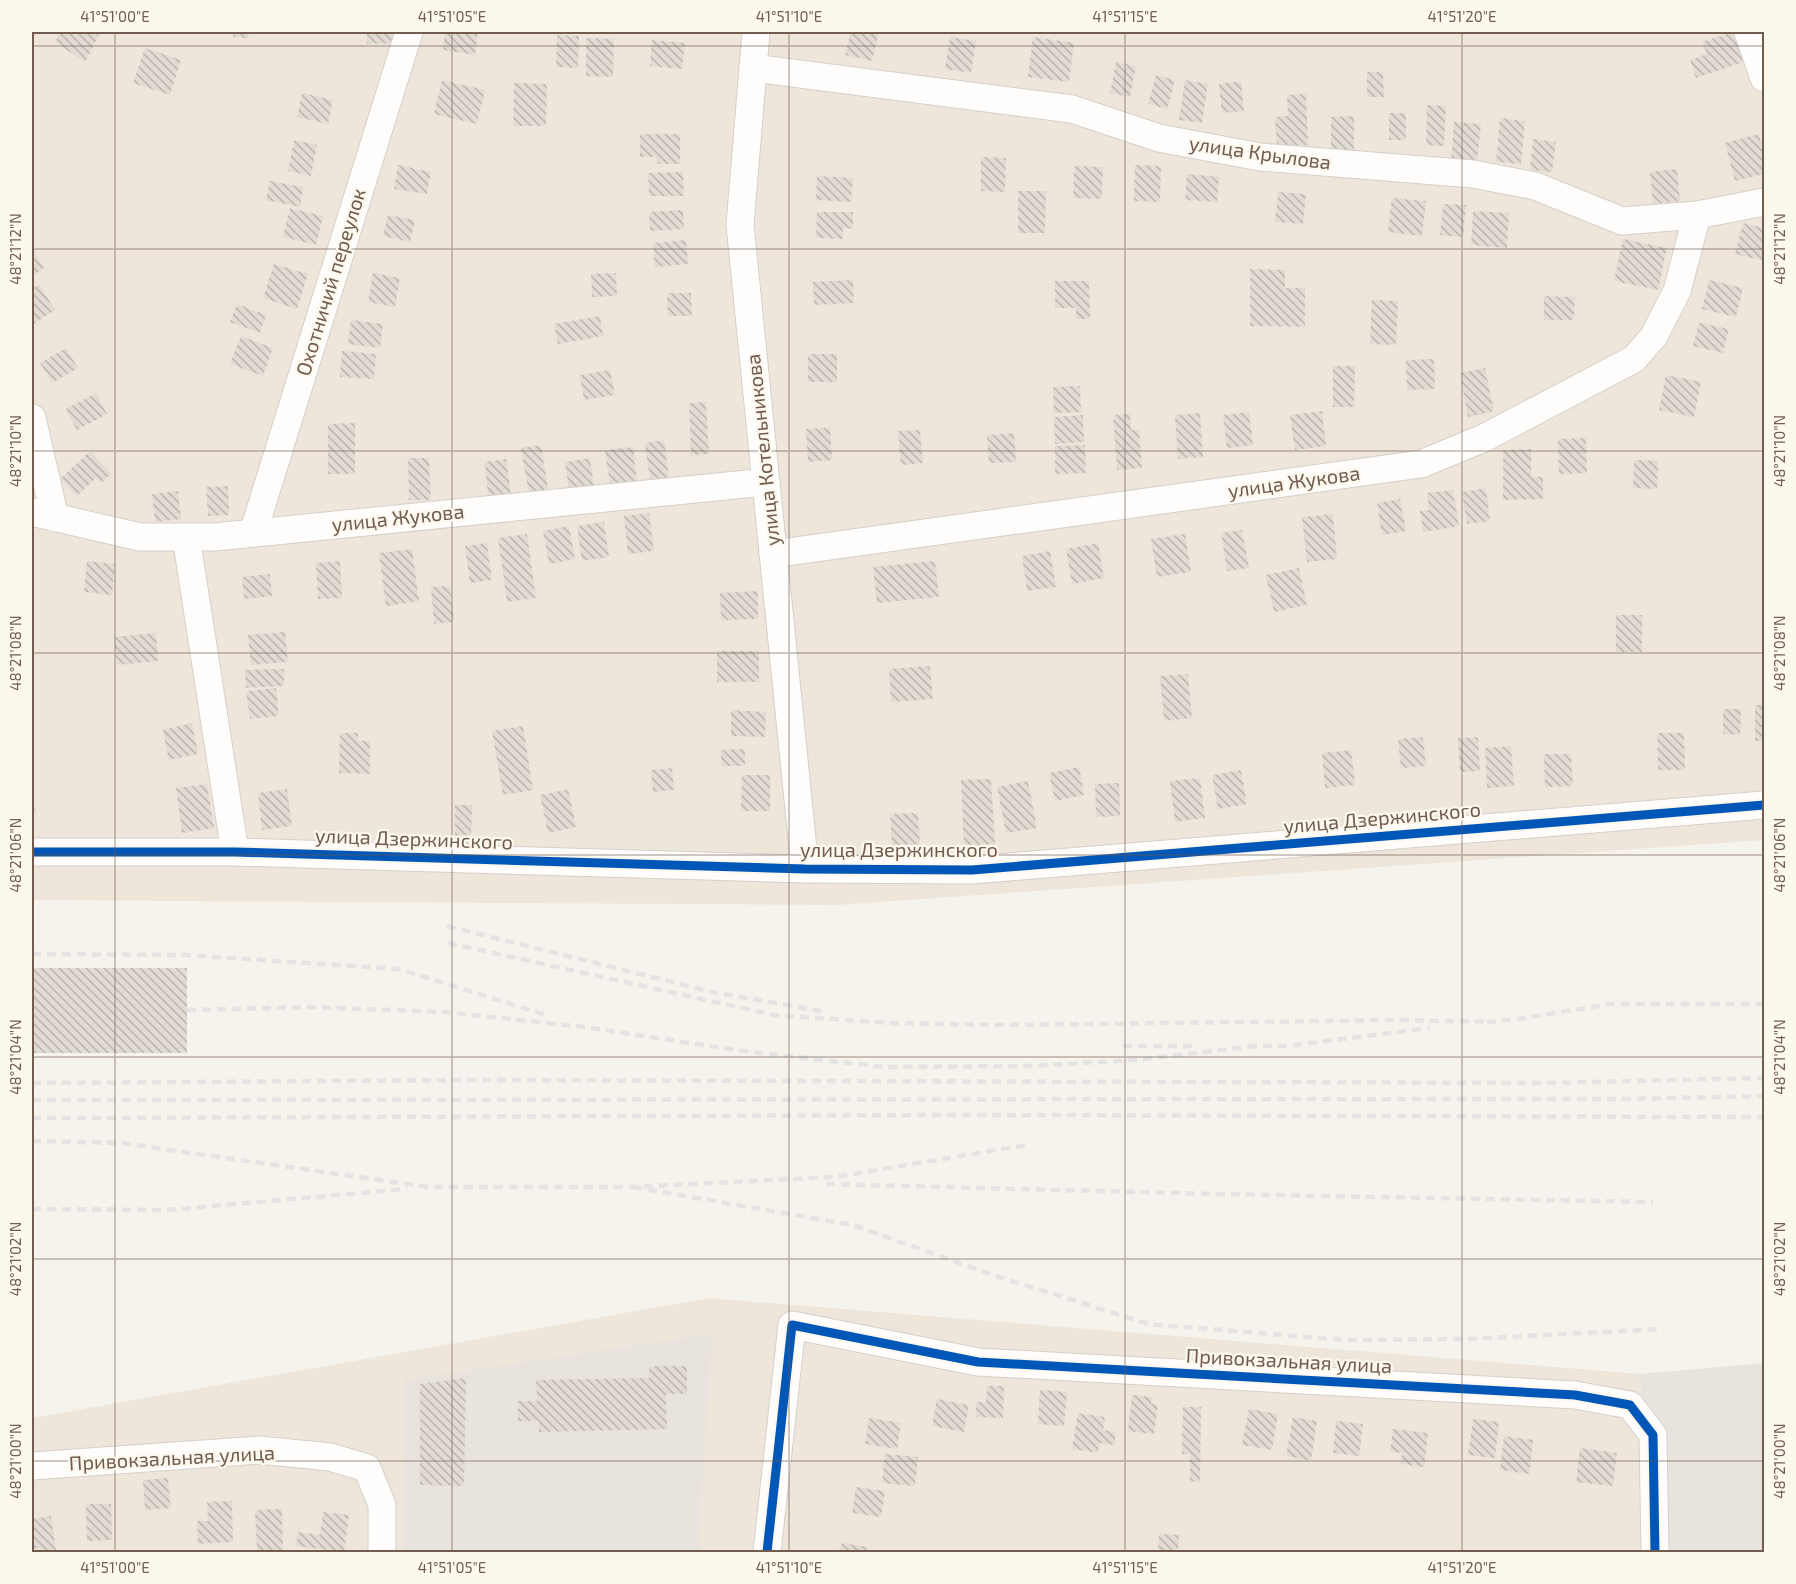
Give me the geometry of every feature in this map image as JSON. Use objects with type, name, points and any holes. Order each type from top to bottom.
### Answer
[{"type":"street","name":"Охотничий переулок","points":[[252,533],[409,32]]},
{"type":"street","name":"улица Котельникова","points":[[756,32],[740,225],[805,869]]},
{"type":"street","points":[[1748,32],[1764,78]]},
{"type":"street","name":"улица Крылова","points":[[753,68],[1072,109],[1159,138],[1260,157],[1473,174],[1535,186],[1622,221],[1697,215],[1764,202]]},
{"type":"street","name":"улица Жукова","points":[[773,554],[1421,464],[1484,438],[1634,359],[1654,336],[1677,291],[1697,215]]},
{"type":"street","points":[[32,418],[43,515]]},
{"type":"street","name":"улица Жукова","points":[[43,515],[140,537],[215,537],[766,482]]},
{"type":"street","points":[[186,537],[235,852]]},
{"type":"street","name":"улица Дзержинского","points":[[32,852],[235,852],[805,869],[972,870],[1764,805]]},
{"type":"street","name":"Привокзальная улица","points":[[767,1552],[792,1325],[978,1362],[1575,1395],[1630,1405],[1653,1434],[1655,1552]]},
{"type":"street","name":"Привокзальная улица","points":[[32,1466],[259,1450],[330,1457],[367,1468],[382,1505],[382,1552]]},
{"type":"shaded area","points":[[32,32],[1764,32],[1764,840],[837,905],[32,900]]},
{"type":"shaded area","points":[[709,1298],[1640,1374],[1646,1552],[32,1552],[32,1418]]},
{"type":"shaded area","points":[[712,1334],[698,1552],[404,1552],[404,1380]]},
{"type":"shaded area","points":[[1764,1363],[1764,1552],[1646,1552],[1640,1374]]},
{"type":"building","points":[[61,32],[92,32],[99,35],[85,62],[55,42]]},
{"type":"building","points":[[233,32],[249,32],[248,38],[233,37]]},
{"type":"building","points":[[367,32],[400,32],[400,43],[367,44]]},
{"type":"building","points":[[445,32],[478,32],[475,55],[443,50]]},
{"type":"building","points":[[851,32],[879,32],[872,61],[845,55]]},
{"type":"building","points":[[1733,32],[1744,62],[1696,78],[1690,60],[1707,54],[1702,42]]},
{"type":"building","points":[[557,35],[579,36],[578,68],[556,67]]},
{"type":"building","points":[[950,37],[976,41],[971,73],[945,69]]},
{"type":"building","points":[[1033,37],[1074,43],[1069,82],[1028,77]]},
{"type":"building","points":[[586,38],[614,39],[613,77],[586,76]]},
{"type":"building","points":[[652,40],[685,43],[682,69],[650,66]]},
{"type":"building","points":[[145,48],[181,60],[170,95],[133,83]]},
{"type":"building","points":[[1116,62],[1136,66],[1130,97],[1110,93]]},
{"type":"building","points":[[1367,72],[1383,72],[1384,97],[1367,97]]},
{"type":"building","points":[[1156,75],[1175,80],[1167,109],[1148,104]]},
{"type":"building","points":[[442,80],[485,90],[477,124],[434,114]]},
{"type":"building","points":[[1185,80],[1208,84],[1202,123],[1179,120]]},
{"type":"building","points":[[1241,81],[1244,111],[1222,113],[1219,84]]},
{"type":"building","points":[[514,83],[547,84],[546,126],[513,126]]},
{"type":"building","points":[[302,93],[333,100],[328,124],[297,117]]},
{"type":"building","points":[[1306,94],[1308,145],[1277,147],[1275,117],[1288,116],[1287,95]]},
{"type":"building","points":[[1427,105],[1446,106],[1444,146],[1426,145]]},
{"type":"building","points":[[1389,113],[1406,113],[1406,140],[1389,140]]},
{"type":"building","points":[[1354,116],[1354,150],[1331,150],[1331,117]]},
{"type":"building","points":[[1500,118],[1525,121],[1521,164],[1496,162]]},
{"type":"building","points":[[1454,122],[1481,124],[1477,163],[1451,161]]},
{"type":"building","points":[[640,134],[680,134],[680,164],[658,164],[656,157],[640,157]]},
{"type":"building","points":[[1759,134],[1764,155],[1764,174],[1735,181],[1725,143]]},
{"type":"building","points":[[1533,139],[1556,142],[1552,172],[1530,170]]},
{"type":"building","points":[[294,140],[317,145],[311,176],[288,171]]},
{"type":"building","points":[[981,157],[1006,158],[1005,192],[981,191]]},
{"type":"building","points":[[398,165],[431,172],[427,194],[394,189]]},
{"type":"building","points":[[1135,165],[1161,166],[1160,202],[1134,201]]},
{"type":"building","points":[[1074,166],[1103,167],[1102,199],[1073,198]]},
{"type":"building","points":[[1677,169],[1680,201],[1653,204],[1650,172]]},
{"type":"building","points":[[683,172],[684,196],[649,196],[648,173]]},
{"type":"building","points":[[1187,174],[1219,177],[1217,202],[1185,200]]},
{"type":"building","points":[[817,176],[853,178],[851,202],[816,200]]},
{"type":"building","points":[[270,181],[303,187],[300,207],[266,200]]},
{"type":"building","points":[[1018,191],[1046,191],[1045,233],[1018,233]]},
{"type":"building","points":[[1278,192],[1306,194],[1303,224],[1275,222]]},
{"type":"building","points":[[1392,198],[1426,201],[1422,236],[1388,232]]},
{"type":"building","points":[[1443,204],[1466,205],[1463,237],[1440,235]]},
{"type":"building","points":[[290,208],[323,216],[316,245],[283,237]]},
{"type":"building","points":[[683,210],[684,229],[650,231],[649,212]]},
{"type":"building","points":[[1473,211],[1509,213],[1507,248],[1471,245]]},
{"type":"building","points":[[817,212],[853,212],[853,229],[843,228],[843,239],[816,238]]},
{"type":"building","points":[[388,215],[415,220],[410,242],[383,236]]},
{"type":"building","points":[[1743,223],[1764,228],[1764,261],[1735,254]]},
{"type":"building","points":[[1623,239],[1667,248],[1658,290],[1614,281]]},
{"type":"building","points":[[686,240],[688,264],[655,267],[653,243]]},
{"type":"building","points":[[34,251],[44,268],[32,276],[32,252]]},
{"type":"building","points":[[274,264],[308,274],[297,309],[263,298]]},
{"type":"building","points":[[1250,269],[1285,270],[1285,288],[1305,288],[1305,327],[1250,326]]},
{"type":"building","points":[[373,273],[400,278],[395,307],[368,302]]},
{"type":"building","points":[[616,273],[617,296],[592,297],[591,274]]},
{"type":"building","points":[[853,280],[854,303],[814,305],[813,282]]},
{"type":"building","points":[[1709,280],[1743,288],[1736,317],[1702,309]]},
{"type":"building","points":[[1055,281],[1089,281],[1090,319],[1076,319],[1076,308],[1055,308]]},
{"type":"building","points":[[39,284],[55,310],[32,325],[32,289]]},
{"type":"building","points":[[667,293],[691,293],[692,316],[668,316]]},
{"type":"building","points":[[1544,296],[1575,297],[1574,320],[1544,320]]},
{"type":"building","points":[[1372,300],[1398,301],[1396,345],[1370,344]]},
{"type":"building","points":[[237,304],[266,315],[260,333],[230,322]]},
{"type":"building","points":[[600,316],[603,336],[558,344],[554,324]]},
{"type":"building","points":[[351,320],[383,324],[380,348],[348,344]]},
{"type":"building","points":[[1699,323],[1729,329],[1723,353],[1693,346]]},
{"type":"building","points":[[241,336],[273,348],[263,376],[230,364]]},
{"type":"building","points":[[66,348],[78,368],[52,383],[40,363]]},
{"type":"building","points":[[342,351],[376,354],[374,379],[340,377]]},
{"type":"building","points":[[808,354],[837,354],[837,382],[808,382]]},
{"type":"building","points":[[1434,359],[1435,389],[1407,390],[1406,360]]},
{"type":"building","points":[[1333,366],[1355,366],[1354,407],[1333,407]]},
{"type":"building","points":[[1485,368],[1494,411],[1468,417],[1460,373]]},
{"type":"building","points":[[610,370],[615,395],[584,400],[580,375]]},
{"type":"building","points":[[1666,375],[1701,382],[1694,417],[1659,410]]},
{"type":"building","points":[[1080,386],[1081,412],[1054,413],[1053,387]]},
{"type":"building","points":[[96,393],[107,414],[77,430],[66,409]]},
{"type":"building","points":[[706,402],[709,454],[691,455],[689,403]]},
{"type":"building","points":[[1322,411],[1326,446],[1295,450],[1290,415]]},
{"type":"building","points":[[1249,412],[1253,445],[1227,448],[1223,415]]},
{"type":"building","points":[[1200,413],[1203,457],[1178,459],[1175,415]]},
{"type":"building","points":[[1130,414],[1131,430],[1139,430],[1142,468],[1117,470],[1113,415]]},
{"type":"building","points":[[1083,415],[1084,442],[1055,444],[1054,417]]},
{"type":"building","points":[[355,423],[355,474],[328,474],[328,424]]},
{"type":"building","points":[[830,428],[832,460],[808,462],[806,429]]},
{"type":"building","points":[[920,430],[923,463],[901,465],[898,431]]},
{"type":"building","points":[[1014,433],[1016,462],[989,463],[987,435]]},
{"type":"building","points":[[1586,438],[1587,473],[1559,474],[1558,439]]},
{"type":"building","points":[[664,440],[669,478],[650,481],[645,443]]},
{"type":"building","points":[[541,445],[549,495],[530,499],[521,448]]},
{"type":"building","points":[[1085,445],[1086,473],[1055,474],[1055,446]]},
{"type":"building","points":[[633,447],[637,482],[610,485],[605,450]]},
{"type":"building","points":[[1531,449],[1531,477],[1543,477],[1543,499],[1503,500],[1503,450]]},
{"type":"building","points":[[90,451],[111,474],[101,483],[96,478],[77,496],[60,479]]},
{"type":"building","points":[[408,458],[429,458],[431,500],[409,500]]},
{"type":"building","points":[[590,458],[594,487],[569,491],[565,462]]},
{"type":"building","points":[[506,459],[511,494],[488,496],[485,462]]},
{"type":"building","points":[[1634,460],[1658,461],[1657,489],[1633,488]]},
{"type":"building","points":[[228,486],[229,515],[208,516],[206,487]]},
{"type":"building","points":[[1486,488],[1490,521],[1467,524],[1462,492]]},
{"type":"building","points":[[1453,490],[1459,526],[1423,532],[1420,511],[1429,510],[1427,493]]},
{"type":"building","points":[[178,491],[181,519],[155,522],[152,494]]},
{"type":"building","points":[[1400,499],[1406,531],[1382,535],[1377,503]]},
{"type":"building","points":[[649,513],[654,551],[628,554],[624,516]]},
{"type":"building","points":[[1333,514],[1337,559],[1307,562],[1302,517]]},
{"type":"building","points":[[604,522],[609,557],[582,561],[577,526]]},
{"type":"building","points":[[569,526],[575,559],[549,564],[543,531]]},
{"type":"building","points":[[1242,530],[1249,568],[1227,571],[1221,533]]},
{"type":"building","points":[[527,534],[536,598],[507,602],[498,538]]},
{"type":"building","points":[[1185,534],[1191,572],[1157,577],[1151,539]]},
{"type":"building","points":[[487,543],[492,580],[470,583],[465,546]]},
{"type":"building","points":[[1098,543],[1104,578],[1072,584],[1066,549]]},
{"type":"building","points":[[412,549],[419,601],[386,606],[379,553]]},
{"type":"building","points":[[1050,551],[1056,587],[1027,591],[1022,556]]},
{"type":"building","points":[[87,561],[115,564],[112,595],[84,592]]},
{"type":"building","points":[[340,561],[342,598],[318,599],[316,563]]},
{"type":"building","points":[[935,561],[939,597],[877,603],[873,567]]},
{"type":"building","points":[[1299,568],[1307,605],[1274,612],[1266,575]]},
{"type":"building","points":[[270,574],[272,596],[244,599],[242,577]]},
{"type":"building","points":[[450,586],[454,622],[434,624],[431,587]]},
{"type":"building","points":[[758,591],[758,619],[721,620],[720,593]]},
{"type":"building","points":[[1616,615],[1642,615],[1642,652],[1616,652]]},
{"type":"building","points":[[285,632],[288,662],[251,665],[248,635]]},
{"type":"building","points":[[156,633],[158,661],[117,665],[114,637]]},
{"type":"building","points":[[717,651],[759,651],[759,682],[717,682]]},
{"type":"building","points":[[930,666],[933,699],[891,702],[889,669]]},
{"type":"building","points":[[284,669],[284,686],[246,688],[245,670]]},
{"type":"building","points":[[1188,674],[1192,718],[1164,721],[1160,676]]},
{"type":"building","points":[[276,688],[279,716],[250,719],[246,691]]},
{"type":"building","points":[[1755,705],[1764,705],[1764,741],[1755,741]]},
{"type":"building","points":[[1723,709],[1741,709],[1740,735],[1723,734]]},
{"type":"building","points":[[731,710],[766,712],[765,737],[731,736]]},
{"type":"building","points":[[192,723],[198,754],[169,760],[163,730]]},
{"type":"building","points":[[523,726],[533,790],[503,795],[492,731]]},
{"type":"building","points":[[340,733],[358,733],[358,741],[370,741],[370,774],[339,773]]},
{"type":"building","points":[[1657,733],[1684,733],[1685,770],[1658,770]]},
{"type":"building","points":[[1423,737],[1426,766],[1401,768],[1398,739]]},
{"type":"building","points":[[1478,737],[1480,771],[1460,772],[1458,738]]},
{"type":"building","points":[[1511,746],[1514,786],[1487,788],[1485,748]]},
{"type":"building","points":[[745,749],[745,766],[721,766],[721,750]]},
{"type":"building","points":[[1351,750],[1355,785],[1325,788],[1322,753]]},
{"type":"building","points":[[1544,754],[1571,754],[1573,786],[1545,787]]},
{"type":"building","points":[[1079,767],[1084,795],[1055,801],[1049,773]]},
{"type":"building","points":[[672,768],[674,790],[653,792],[651,770]]},
{"type":"building","points":[[1241,770],[1247,804],[1218,809],[1212,775]]},
{"type":"building","points":[[742,775],[770,775],[770,811],[741,811]]},
{"type":"building","points":[[1200,778],[1205,818],[1175,822],[1170,781]]},
{"type":"building","points":[[991,779],[995,844],[964,846],[961,780]]},
{"type":"building","points":[[1028,781],[1037,828],[1006,833],[997,787]]},
{"type":"building","points":[[1119,783],[1120,816],[1096,817],[1095,784]]},
{"type":"building","points":[[207,784],[214,828],[182,833],[176,788]]},
{"type":"building","points":[[287,789],[292,826],[262,830],[258,793]]},
{"type":"building","points":[[568,789],[576,827],[548,833],[540,795]]},
{"type":"building","points":[[32,798],[36,814],[32,816]]},
{"type":"building","points":[[455,805],[472,805],[471,847],[455,847]]},
{"type":"building","points":[[918,813],[920,844],[892,846],[890,814]]},
{"type":"building","points":[[32,968],[187,968],[187,1053],[32,1053]]},
{"type":"building","points":[[649,1366],[687,1366],[687,1394],[666,1394],[667,1429],[539,1432],[539,1421],[518,1421],[518,1401],[537,1401],[536,1380],[649,1378]]},
{"type":"building","points":[[466,1378],[464,1486],[420,1485],[420,1384]]},
{"type":"building","points":[[987,1386],[1004,1386],[1003,1418],[976,1417],[976,1402],[986,1402]]},
{"type":"building","points":[[1040,1390],[1067,1392],[1064,1426],[1038,1424]]},
{"type":"building","points":[[1132,1395],[1152,1397],[1151,1404],[1158,1405],[1154,1434],[1128,1431]]},
{"type":"building","points":[[937,1399],[969,1405],[964,1432],[932,1426]]},
{"type":"building","points":[[1183,1407],[1201,1407],[1200,1482],[1190,1481],[1190,1454],[1182,1454]]},
{"type":"building","points":[[1249,1409],[1278,1414],[1272,1450],[1242,1445]]},
{"type":"building","points":[[1078,1413],[1105,1417],[1103,1430],[1116,1432],[1114,1445],[1099,1443],[1098,1453],[1072,1449]]},
{"type":"building","points":[[1293,1417],[1317,1421],[1311,1461],[1286,1456]]},
{"type":"building","points":[[869,1418],[901,1423],[897,1449],[865,1444]]},
{"type":"building","points":[[1473,1419],[1499,1422],[1495,1458],[1468,1455]]},
{"type":"building","points":[[1336,1421],[1363,1424],[1359,1456],[1333,1453]]},
{"type":"building","points":[[1393,1429],[1428,1433],[1424,1467],[1401,1464],[1402,1453],[1390,1452]]},
{"type":"building","points":[[1504,1436],[1533,1440],[1529,1474],[1500,1470]]},
{"type":"building","points":[[1580,1448],[1617,1453],[1613,1486],[1576,1482]]},
{"type":"building","points":[[885,1454],[918,1457],[915,1486],[882,1483]]},
{"type":"building","points":[[168,1478],[171,1508],[145,1510],[143,1480]]},
{"type":"building","points":[[856,1487],[885,1491],[881,1517],[852,1513]]},
{"type":"building","points":[[232,1501],[233,1542],[198,1544],[197,1521],[208,1521],[207,1502]]},
{"type":"building","points":[[86,1504],[111,1504],[112,1540],[87,1541]]},
{"type":"building","points":[[282,1509],[283,1552],[257,1552],[255,1510]]},
{"type":"building","points":[[323,1512],[349,1515],[344,1552],[296,1546],[298,1532],[320,1535]]},
{"type":"building","points":[[51,1516],[56,1550],[40,1552],[39,1548],[32,1549],[32,1519]]},
{"type":"building","points":[[1159,1534],[1179,1535],[1178,1552],[1158,1552]]},
{"type":"building","points":[[842,1543],[868,1547],[866,1552],[839,1552]]},
{"type":"building","points":[[93,1550],[112,1551],[112,1552],[93,1552]]},
{"type":"railway","points":[[447,926],[712,992],[821,1011]]},
{"type":"railway","points":[[448,943],[774,1015],[890,1023],[1006,1025],[1398,1020],[1495,1022]]},
{"type":"railway","points":[[32,954],[185,955],[399,969],[546,1015]]},
{"type":"railway","points":[[1487,1022],[1611,1004],[1764,1004]]},
{"type":"railway","points":[[187,1010],[309,1007],[444,1012],[585,1027],[743,1051],[885,1067],[1028,1066],[1134,1060],[1257,1046]]},
{"type":"railway","points":[[1248,1046],[1286,1046],[1430,1028]]},
{"type":"railway","points":[[1123,1046],[1194,1046]]},
{"type":"railway","points":[[32,1083],[466,1080],[1547,1083],[1764,1078]]},
{"type":"railway","points":[[32,1100],[1623,1099],[1764,1096]]},
{"type":"railway","points":[[32,1118],[958,1115],[1764,1117]]},
{"type":"railway","points":[[32,1141],[122,1143],[428,1187],[633,1187],[835,1177],[1026,1145]]},
{"type":"railway","points":[[826,1184],[1653,1202]]},
{"type":"railway","points":[[633,1187],[853,1225],[987,1273],[1148,1324],[1344,1340],[1467,1339],[1660,1329]]},
{"type":"railway","points":[[32,1209],[167,1210],[407,1189]]},
{"type":"cycle path","points":[[32,852],[235,852],[805,869],[972,870],[1764,805]]},
{"type":"cycle path","points":[[767,1552],[792,1325],[978,1362],[1575,1395],[1630,1405],[1653,1435],[1655,1552]]}]
